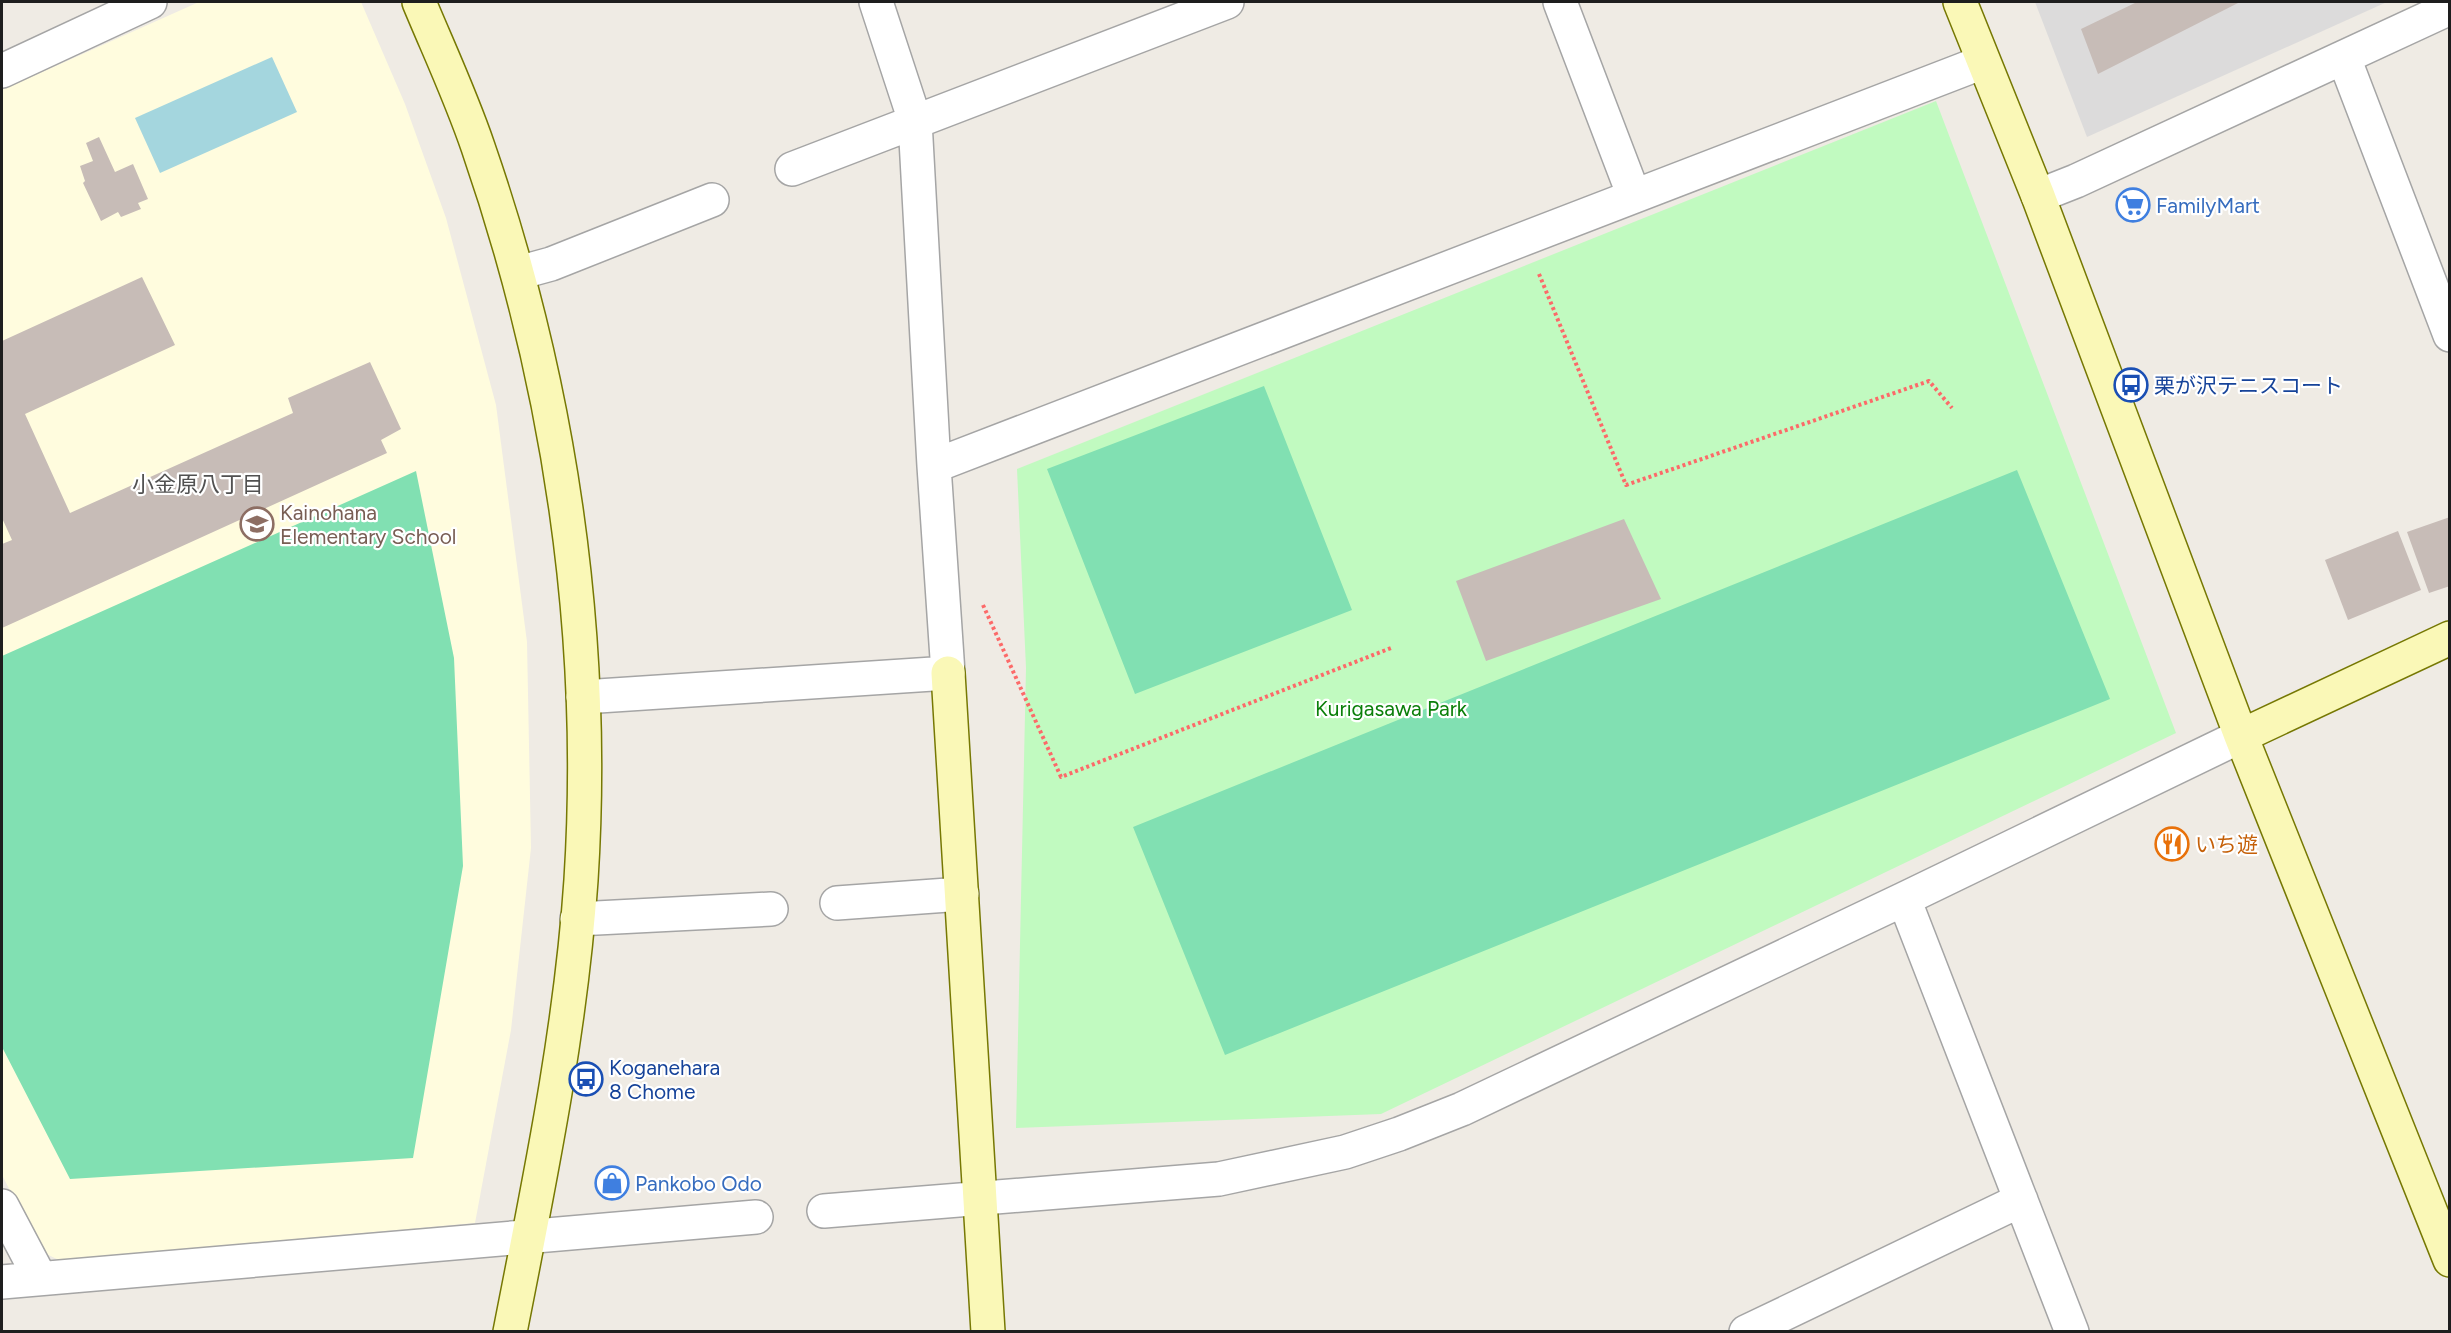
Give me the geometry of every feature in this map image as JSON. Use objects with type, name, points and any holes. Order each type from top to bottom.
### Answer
[{"type":"street","points":[[2,71],[103,11],[150,2]]},
{"type":"street","points":[[419,2],[478,146],[518,273],[558,447],[576,600],[583,698],[585,797],[577,919],[556,1084],[510,1332]]},
{"type":"street","points":[[876,2],[915,121],[988,1332]]},
{"type":"street","points":[[792,169],[1227,2]]},
{"type":"street","points":[[1560,2],[1634,196]]},
{"type":"street","points":[[1960,2],[2038,196],[2241,736],[2450,1260]]},
{"type":"street","points":[[2038,196],[2076,181],[2450,8]]},
{"type":"street","points":[[2344,58],[2440,284],[2450,335]]},
{"type":"street","points":[[934,466],[1983,62]]},
{"type":"street","points":[[518,273],[551,264],[712,200]]},
{"type":"street","points":[[824,1211],[1219,1179],[1346,1152],[1399,1134],[1462,1109],[2450,638]]},
{"type":"street","points":[[583,698],[948,673]]},
{"type":"street","points":[[837,903],[962,894]]},
{"type":"street","points":[[1904,899],[2072,1332]]},
{"type":"street","points":[[577,919],[771,909]]},
{"type":"street","points":[[1746,1332],[2021,1200]]},
{"type":"street","points":[[2,1206],[40,1278]]},
{"type":"street","points":[[2,1282],[756,1217]]},
{"type":"path","points":[[1524,237],[1626,485],[1929,381],[1952,408]]},
{"type":"path","points":[[979,596],[1061,777],[1390,648]]},
{"type":"shaded area","name":"Kainohana Elementary School","points":[[199,2],[361,2],[405,104],[446,218],[496,405],[527,642],[531,848],[511,1030],[475,1223],[59,1260],[42,1252],[2,1175],[2,90]]},
{"type":"shaded area","points":[[2035,2],[2387,2],[2087,137]]},
{"type":"green space","name":"Kurigasawa Park","points":[[1936,101],[2176,733],[1381,1114],[1016,1128],[1026,668],[1017,469]]},
{"type":"green space","points":[[1264,386],[1352,610],[1135,694],[1047,469]]},
{"type":"green space","points":[[2017,470],[2110,699],[1225,1055],[1133,827]]},
{"type":"green space","points":[[416,471],[454,658],[463,866],[413,1158],[70,1179],[2,1047],[2,656]]},
{"type":"water","points":[[272,57],[297,112],[160,173],[135,118]]},
{"type":"building","points":[[2137,2],[2240,2],[2098,74],[2081,29]]},
{"type":"building","points":[[99,137],[115,172],[133,164],[148,199],[138,203],[141,209],[121,217],[118,212],[101,221],[83,183],[85,181],[80,166],[93,161],[86,143]]},
{"type":"building","points":[[142,277],[175,345],[25,414],[70,513],[293,413],[288,398],[370,362],[401,429],[381,440],[387,453],[2,628],[2,544],[12,540],[2,518],[2,341]]},
{"type":"building","points":[[2450,517],[2450,586],[2429,593],[2407,532]]},
{"type":"building","points":[[1624,519],[1661,599],[1486,661],[1456,581]]},
{"type":"building","points":[[2398,531],[2421,590],[2348,620],[2325,560]]},
{"type":"place","name":"FamilyMart","points":[[2133,205]]},
{"type":"place","name":"栗が沢テニスコート","points":[[2131,385]]},
{"type":"place","name":"Kainohana Elementary School","points":[[257,524]]},
{"type":"place","name":"いち遊","points":[[2172,844]]},
{"type":"place","name":"Koganehara 8 Chome","points":[[586,1079]]},
{"type":"place","name":"Pankobo Odo","points":[[612,1183]]},
{"type":"district","name":"小金原八丁目","points":[[198,484]]}]
